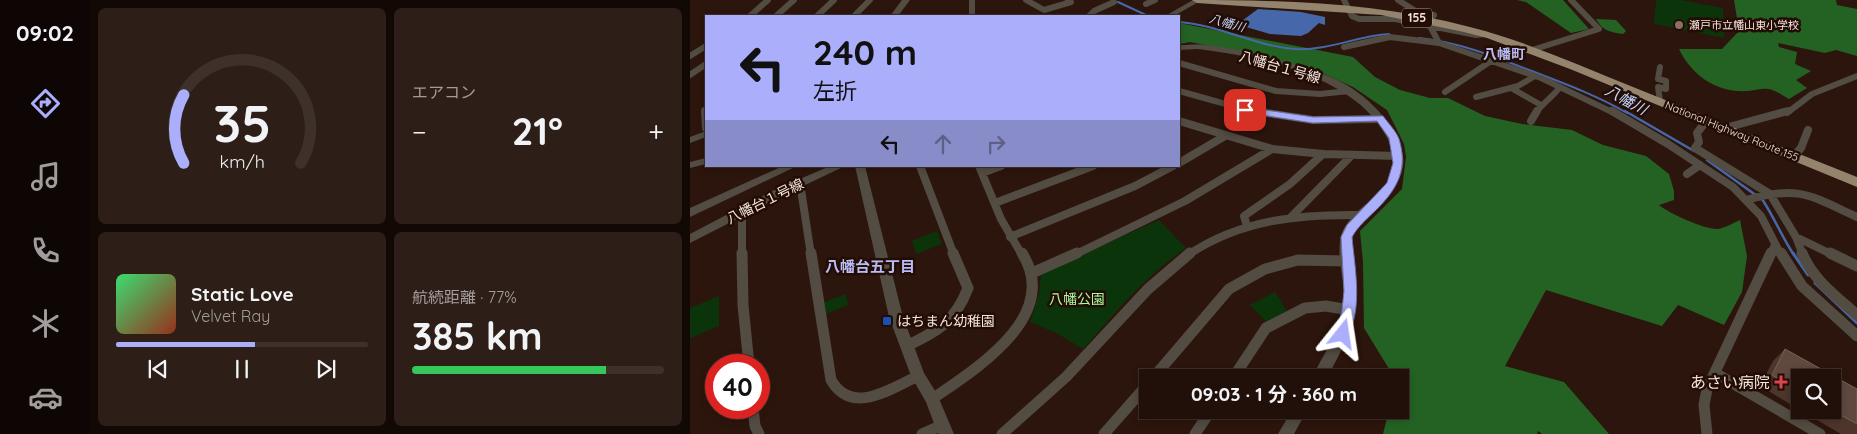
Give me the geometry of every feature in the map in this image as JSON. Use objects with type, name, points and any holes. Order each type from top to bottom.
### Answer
[{"type":"highway","name":"National Highway Route 155","points":[[1198,0],[1346,5],[1485,34],[1532,50],[1857,182]]},
{"type":"street","points":[[751,15],[768,0]]},
{"type":"street","points":[[777,15],[794,0]]},
{"type":"street","points":[[818,15],[834,0]]},
{"type":"street","points":[[855,15],[870,0]]},
{"type":"street","points":[[895,15],[906,0]]},
{"type":"street","points":[[972,0],[972,15]]},
{"type":"street","points":[[1026,0],[1044,10],[1071,2],[1068,0]]},
{"type":"street","points":[[1146,4],[1155,0]]},
{"type":"street","points":[[1171,15],[1198,0]]},
{"type":"street","points":[[1179,15],[1198,0]]},
{"type":"street","points":[[1398,0],[1417,12],[1434,15],[1430,24],[1439,41]]},
{"type":"street","points":[[1532,50],[1599,29],[1571,0]]},
{"type":"street","points":[[1090,15],[1114,1]]},
{"type":"street","points":[[1344,47],[1390,36],[1439,41],[1494,59],[1612,110],[1660,137],[1694,153],[1766,195],[1796,237],[1807,265],[1820,282],[1857,315]]},
{"type":"street","points":[[690,56],[705,47]]},
{"type":"street","name":"八幡台１号線","points":[[1180,48],[1204,47],[1273,62],[1320,77],[1350,91],[1380,118],[1394,138],[1398,156]]},
{"type":"street","points":[[1445,92],[1494,59]]},
{"type":"street","points":[[1180,63],[1276,91],[1320,94],[1350,91]]},
{"type":"street","points":[[690,75],[705,65]]},
{"type":"street","points":[[1660,66],[1658,79],[1666,81],[1666,89],[1658,87],[1660,101]]},
{"type":"street","points":[[1476,97],[1511,88],[1535,76]]},
{"type":"street","points":[[1725,128],[1786,113],[1812,94],[1857,76]]},
{"type":"street","points":[[1531,121],[1541,105],[1555,94],[1560,87]]},
{"type":"street","points":[[1511,88],[1541,105]]},
{"type":"street","points":[[1180,91],[1216,102],[1278,116],[1313,120],[1380,118]]},
{"type":"street","points":[[1707,120],[1697,130],[1696,136],[1700,142],[1695,148],[1694,153],[1700,165],[1750,199],[1769,229],[1775,245],[1797,281],[1857,336]]},
{"type":"street","points":[[1180,123],[1272,149],[1323,154],[1398,156],[1392,184],[1348,233],[1346,244],[1350,291],[1349,310],[1343,334],[1324,369]]},
{"type":"street","points":[[1794,156],[1801,148],[1808,130]]},
{"type":"street","points":[[690,140],[705,134]]},
{"type":"street","points":[[1180,162],[1225,136]]},
{"type":"street","points":[[1032,273],[1159,216],[1207,190],[1272,149]]},
{"type":"street","points":[[1247,226],[1244,216],[1290,184],[1323,154]]},
{"type":"street","points":[[1291,217],[1352,155]]},
{"type":"street","points":[[690,165],[705,161]]},
{"type":"street","points":[[1687,174],[1700,165]]},
{"type":"street","points":[[690,213],[790,167]]},
{"type":"street","name":"八幡台１号線","points":[[690,238],[800,183],[838,167]]},
{"type":"street","points":[[860,167],[896,317],[918,376],[932,399],[944,429],[922,434]]},
{"type":"street","points":[[907,346],[941,329],[960,310],[968,288],[939,220],[920,167]]},
{"type":"street","points":[[932,399],[1004,344],[1021,323],[1031,300],[1032,273],[1026,259],[1010,237],[980,170],[996,167]]},
{"type":"street","points":[[995,203],[1090,167]]},
{"type":"street","points":[[1010,237],[1136,186],[1171,167]]},
{"type":"street","points":[[800,183],[831,380],[842,395],[854,398],[870,398],[918,376]]},
{"type":"street","points":[[1750,199],[1794,192],[1811,197],[1857,217]]},
{"type":"street","points":[[742,211],[743,305],[748,354]]},
{"type":"street","points":[[1002,434],[1063,381],[1172,265],[1210,242],[1247,226],[1291,217],[1363,216]]},
{"type":"street","points":[[1796,237],[1857,266]]},
{"type":"street","points":[[1707,434],[1704,405],[1707,389],[1775,245]]},
{"type":"street","points":[[1161,369],[1229,289],[1265,269],[1298,260],[1347,261]]},
{"type":"street","points":[[1239,369],[1266,328],[1305,308],[1326,306],[1349,310]]},
{"type":"street","points":[[1715,372],[1820,434]]},
{"type":"street","points":[[1104,434],[1139,394]]},
{"type":"street","points":[[754,419],[754,426],[759,434]]},
{"type":"street","points":[[1195,434],[1205,419]]},
{"type":"street","points":[[1286,434],[1295,419]]},
{"type":"green space","points":[[1517,0],[1563,0],[1589,29],[1571,33],[1526,2]]},
{"type":"green space","points":[[1656,0],[1681,0],[1723,8],[1724,38],[1654,24]]},
{"type":"green space","points":[[1734,0],[1836,0],[1837,5],[1857,9],[1857,56],[1836,50],[1825,53],[1778,43],[1779,47],[1797,52],[1795,64],[1811,71],[1796,80],[1807,88],[1789,99],[1770,89],[1737,91],[1716,86],[1698,75],[1684,59],[1679,49],[1722,49],[1739,31]]},
{"type":"green space","points":[[1596,19],[1616,20],[1626,31],[1623,34],[1607,30]]},
{"type":"green space","points":[[1180,23],[1353,57],[1375,77],[1400,90],[1430,98],[1448,98],[1485,116],[1522,124],[1572,130],[1603,145],[1646,156],[1669,174],[1674,191],[1674,200],[1659,205],[1687,220],[1712,229],[1726,227],[1740,220],[1747,256],[1742,292],[1724,325],[1678,305],[1662,326],[1546,290],[1505,366],[1564,382],[1609,434],[1542,434],[1538,431],[1537,434],[1383,434],[1387,419],[1409,419],[1409,369],[1389,369],[1364,328],[1363,262],[1360,231],[1402,189],[1406,157],[1404,144],[1387,110],[1353,87],[1320,72],[1255,55],[1190,42],[1180,44]]},
{"type":"green space","name":"八幡公園","points":[[1159,220],[1186,248],[1145,282],[1083,349],[1056,333],[1030,322],[1039,294],[1041,273]]},
{"type":"green space","points":[[937,231],[942,244],[916,254],[912,241]]},
{"type":"green space","points":[[1275,292],[1287,311],[1267,323],[1250,305]]},
{"type":"green space","points":[[846,294],[848,305],[823,315],[822,303]]},
{"type":"green space","points":[[719,296],[719,326],[690,338],[690,308]]},
{"type":"water","points":[[1258,9],[1301,12],[1325,17],[1325,25],[1319,23],[1308,33],[1301,36],[1270,34],[1239,25],[1239,23]]},
{"type":"building","points":[[1785,349],[1821,369],[1791,369],[1791,386],[1772,375]]},
{"type":"building","points":[[1841,380],[1857,389],[1857,424],[1841,415]]},
{"type":"waterway","name":"八幡川","points":[[1118,2],[1146,15]]},
{"type":"waterway","points":[[1180,22],[1208,27],[1266,44],[1295,49],[1319,48],[1365,37],[1389,34]]},
{"type":"waterway","name":"八幡川","points":[[1419,38],[1461,46],[1489,55],[1579,90],[1627,113]]},
{"type":"waterway","name":"八幡川","points":[[1625,111],[1694,151]]},
{"type":"waterway","name":"八幡川","points":[[1707,160],[1757,196]]},
{"type":"waterway","name":"八幡川","points":[[1762,199],[1794,255]]},
{"type":"waterway","name":"八幡川","points":[[1793,253],[1808,275]]},
{"type":"waterway","name":"八幡川","points":[[1815,283],[1857,323]]},
{"type":"place","name":"瀬戸市立幡山東小学校","points":[[1679,25]]},
{"type":"place","name":"はちまん幼稚園","points":[[887,321]]},
{"type":"place","name":"あさい病院","points":[[1781,382]]},
{"type":"district","name":"八幡町","points":[[1504,54]]},
{"type":"district","name":"八幡台五丁目","points":[[870,267]]},
{"type":"route","points":[[1245,110],[1313,120],[1380,118],[1394,138],[1398,163],[1392,184],[1383,196],[1351,228],[1346,237],[1350,291],[1349,310],[1343,334]]}]
